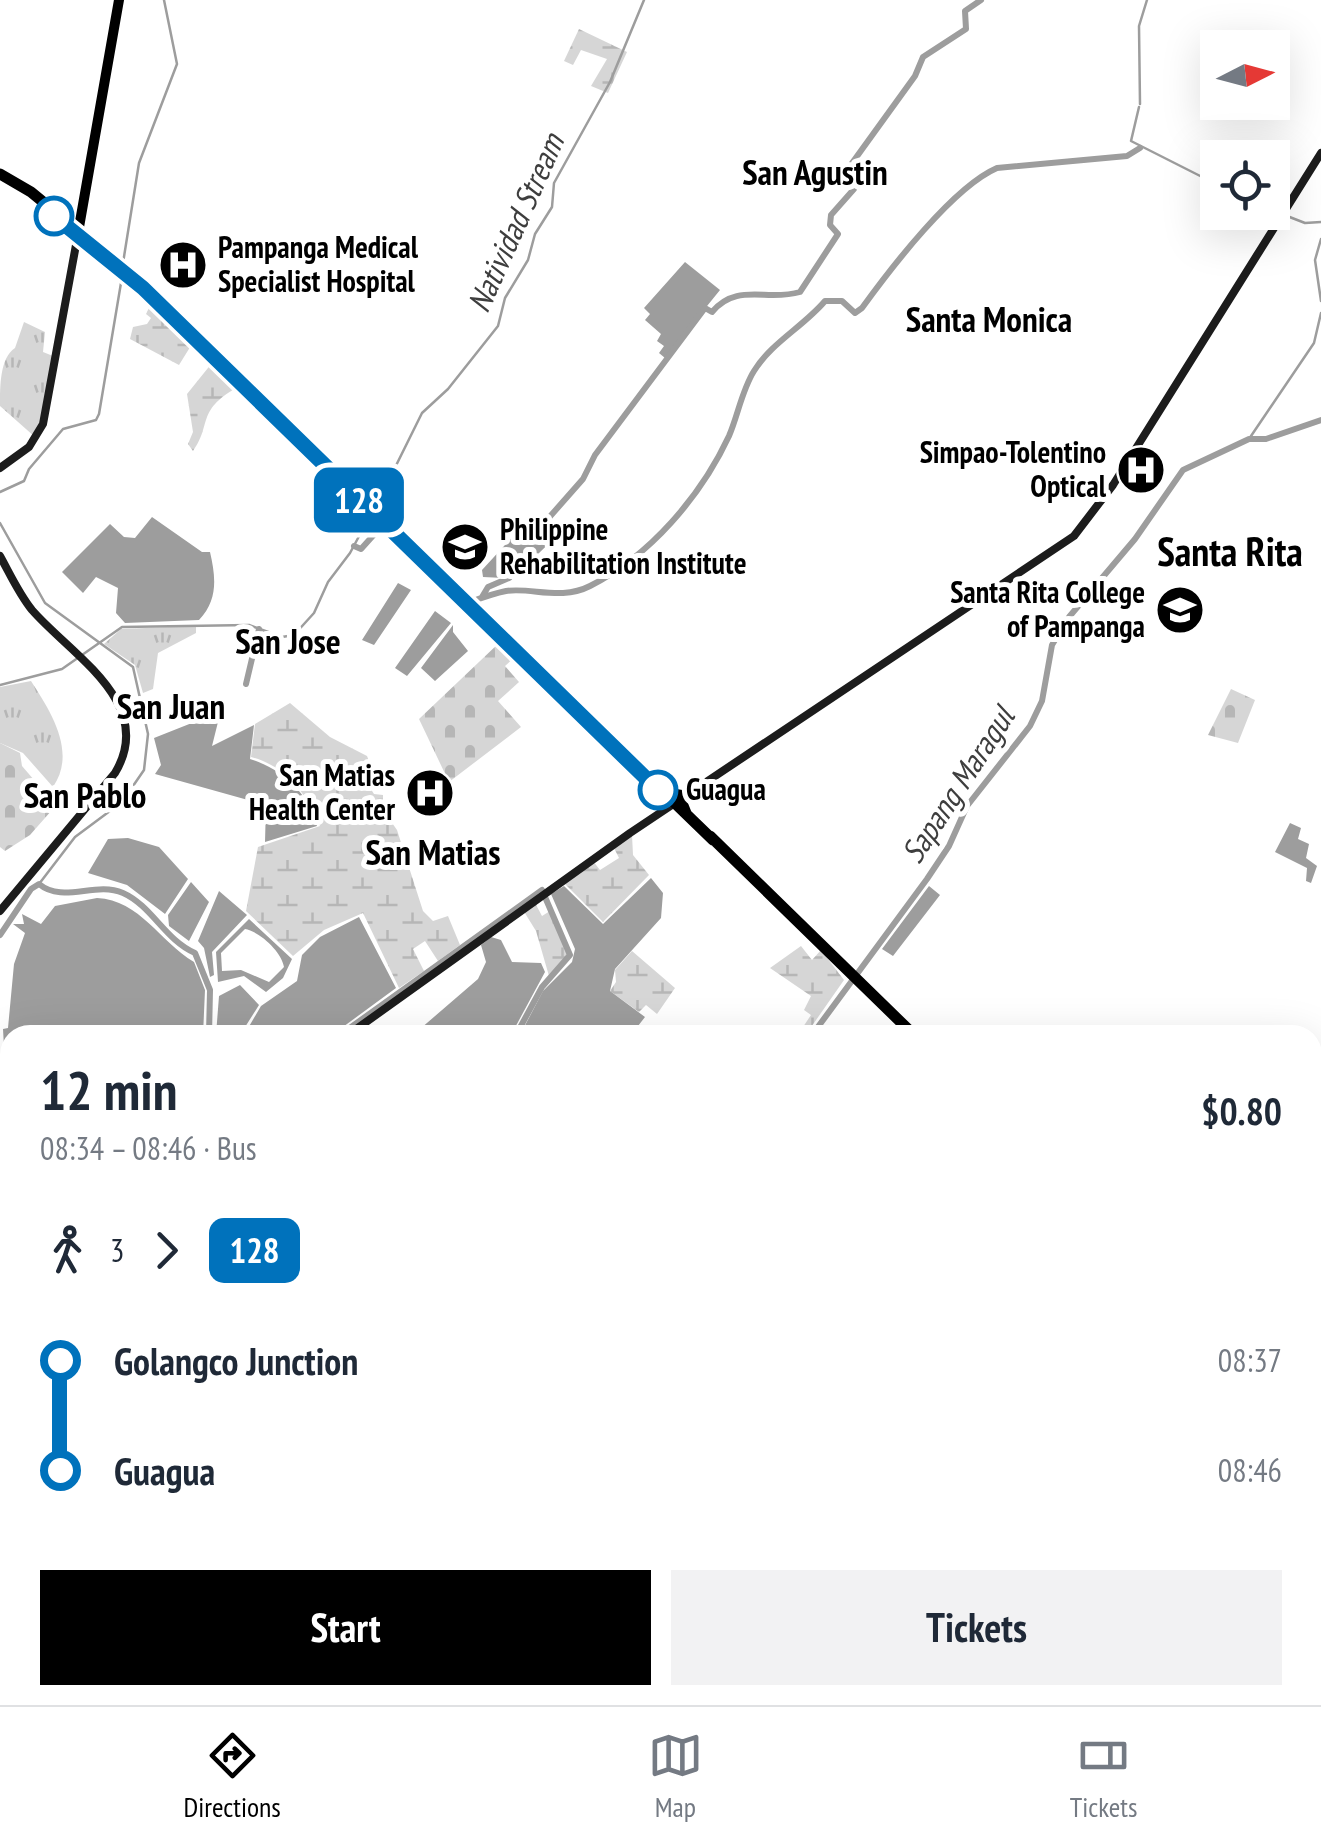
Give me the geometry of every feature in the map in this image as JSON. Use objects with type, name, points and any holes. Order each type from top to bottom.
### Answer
[{"type":"highway","points":[[0,174],[119,266],[671,800],[674,808],[713,840],[904,1025]]},
{"type":"highway","points":[[671,800],[682,803],[685,815]]},
{"type":"main road","points":[[0,468],[40,432],[119,0]]},
{"type":"main road","points":[[362,1025],[671,800],[1074,536],[1113,485],[1321,154]]},
{"type":"main road","points":[[0,556],[24,599],[114,693],[126,727],[124,753],[111,780],[0,910]]},
{"type":"green space","points":[[579,29],[627,52],[608,93],[591,86],[607,59],[581,50],[573,65],[564,61]]},
{"type":"green space","points":[[151,304],[192,344],[179,365],[130,339],[133,327],[147,324],[151,318],[146,314]]},
{"type":"green space","points":[[24,322],[45,332],[43,352],[53,356],[35,437],[0,406],[4,365]]},
{"type":"green space","points":[[212,363],[236,388],[210,411],[193,451],[188,444],[193,432],[187,394]]},
{"type":"green space","points":[[196,626],[196,633],[158,653],[153,689],[143,693],[135,665],[104,644],[121,629]]},
{"type":"green space","points":[[500,642],[515,657],[505,666],[519,682],[498,701],[521,727],[449,782],[419,719]]},
{"type":"green space","points":[[31,681],[53,719],[62,746],[60,774],[53,787],[23,753],[0,743],[0,687]]},
{"type":"green space","points":[[1231,689],[1255,700],[1238,743],[1208,735]]},
{"type":"green space","points":[[290,703],[330,737],[367,756],[374,774],[367,783],[374,794],[383,795],[383,810],[397,830],[423,911],[433,921],[448,916],[460,945],[438,961],[425,941],[413,949],[424,971],[399,988],[363,913],[324,930],[293,956],[246,911],[258,847],[320,826],[309,803],[285,774],[251,757],[255,724]]},
{"type":"green space","points":[[0,743],[20,753],[22,766],[41,788],[34,799],[52,810],[30,835],[5,851],[0,847]]},
{"type":"green space","points":[[632,835],[633,855],[649,875],[603,922],[562,881],[593,861],[600,870],[619,858],[614,848]]},
{"type":"green space","points":[[534,901],[542,916],[550,911],[568,949],[568,960],[549,976],[536,931],[523,910]]},
{"type":"green space","points":[[801,946],[812,960],[821,950],[844,980],[813,1025],[804,1025],[811,1015],[804,1010],[811,996],[770,968]]},
{"type":"green space","points":[[632,951],[675,988],[657,1014],[646,1005],[639,1012],[610,991],[616,982],[615,970]]},
{"type":"shaded area","points":[[685,262],[720,290],[665,358],[659,353],[664,346],[657,341],[661,334],[645,320],[650,314],[644,308]]},
{"type":"shaded area","points":[[152,517],[202,552],[210,552],[214,588],[210,605],[199,620],[125,623],[116,613],[118,588],[96,577],[83,593],[62,572],[110,524],[124,537],[135,538]]},
{"type":"shaded area","points":[[529,519],[546,532],[545,541],[504,578],[483,577],[482,570]]},
{"type":"shaded area","points":[[398,583],[411,590],[374,645],[362,640]]},
{"type":"shaded area","points":[[435,611],[451,623],[407,676],[395,668]]},
{"type":"shaded area","points":[[453,625],[453,632],[468,651],[435,681],[421,668]]},
{"type":"shaded area","points":[[212,715],[219,718],[212,746],[254,725],[250,759],[273,769],[301,793],[317,826],[265,842],[266,805],[155,774],[161,765],[154,738]]},
{"type":"shaded area","points":[[1290,823],[1301,828],[1298,839],[1309,844],[1306,858],[1317,866],[1311,883],[1306,881],[1307,868],[1275,852]]},
{"type":"shaded area","points":[[128,838],[159,847],[188,879],[165,914],[127,885],[88,873],[108,839]]},
{"type":"shaded area","points":[[651,878],[663,893],[661,918],[615,969],[610,991],[645,1017],[639,1025],[525,1025],[543,991],[572,962],[575,949],[551,894],[564,886],[603,924]]},
{"type":"shaded area","points":[[191,882],[209,902],[189,941],[169,926],[168,915]]},
{"type":"shaded area","points":[[929,886],[940,895],[893,956],[882,949]]},
{"type":"shaded area","points":[[219,891],[247,915],[212,952],[214,975],[210,977],[204,948],[198,941]]},
{"type":"shaded area","points":[[97,898],[126,906],[138,914],[194,962],[205,990],[203,1025],[8,1025],[14,964],[25,933],[13,924],[24,924],[22,914],[41,924],[55,906]]},
{"type":"shaded area","points":[[359,917],[396,988],[346,1025],[250,1025],[261,1006],[297,981],[302,955],[320,937]]},
{"type":"shaded area","points":[[249,919],[292,959],[283,978],[266,992],[244,976],[218,982],[216,952]],"holes":[[[245,929],[269,943],[282,961],[284,967],[269,982],[241,970],[222,971],[221,953]]]},
{"type":"shaded area","points":[[491,937],[501,940],[512,962],[541,963],[545,972],[516,1025],[425,1025],[478,979],[486,962],[481,945]]},
{"type":"shaded area","points":[[240,985],[259,1005],[246,1025],[217,1025],[219,996]]},
{"type":"waterway","points":[[123,263],[139,163],[177,64],[164,0]]},
{"type":"waterway","name":"Natividad Stream","points":[[375,508],[422,413],[448,389],[498,326],[505,298],[552,207],[554,183],[610,82],[644,0]]},
{"type":"waterway","points":[[482,597],[488,587],[509,578],[548,540],[546,521],[583,479],[595,455],[705,308],[712,312],[742,295],[800,292],[838,234],[830,225],[831,215],[854,189],[842,177],[915,76],[923,57],[966,29],[965,11],[981,0]]},
{"type":"waterway","points":[[1140,104],[1139,26],[1147,0]]},
{"type":"waterway","points":[[1139,107],[1131,141],[1200,176]]},
{"type":"waterway","points":[[470,602],[506,591],[568,593],[590,586],[633,558],[671,522],[704,481],[729,436],[750,378],[769,352],[825,301],[842,301],[855,313],[862,308],[924,230],[980,178],[997,168],[1127,156],[1140,148]]},
{"type":"waterway","points":[[1290,217],[1305,223],[1321,222]]},
{"type":"waterway","points":[[1321,239],[1315,260],[1321,301]]},
{"type":"waterway","points":[[0,492],[24,481],[29,469],[63,429],[96,420],[122,277]]},
{"type":"waterway","points":[[1249,439],[1314,343],[1321,313]]},
{"type":"waterway","name":"Sapang Maragul","points":[[819,1025],[927,879],[949,846],[967,806],[1030,726],[1042,701],[1052,645],[1069,617],[1135,539],[1183,470],[1249,439],[1266,439],[1321,420]]},
{"type":"waterway","name":"Natividad Stream","points":[[0,685],[62,669],[122,627],[249,625],[282,637],[294,635],[314,613],[328,582],[350,553],[371,514]]},
{"type":"waterway","points":[[0,523],[45,603],[133,667],[148,734],[144,770],[122,802],[75,837],[39,884]]},
{"type":"waterway","points":[[354,546],[361,549],[379,529],[396,541]]},
{"type":"waterway","points":[[427,570],[465,608]]},
{"type":"waterway","points":[[246,684],[259,629]]},
{"type":"waterway","points":[[0,935],[31,889],[39,884],[58,892],[101,889],[123,893],[195,953],[210,990],[209,1025]]},
{"type":"waterway","points":[[354,1025],[542,890],[570,955],[542,987],[521,1025]]},
{"type":"bus line","name":"128","points":[[54,216],[143,288],[658,790]]},
{"type":"place","name":"Pampanga Medical Specialist Hospital","points":[[183,265]]},
{"type":"place","name":"Simpao-Tolentino Optical","points":[[1141,470]]},
{"type":"place","name":"Philippine Rehabilitation Institute","points":[[465,547]]},
{"type":"place","name":"Santa Rita College of Pampanga","points":[[1180,610]]},
{"type":"place","name":"Guagua","points":[[658,790]]},
{"type":"place","name":"San Matias Health Center","points":[[430,793]]},
{"type":"district","name":"San Agustin","points":[[815,173]]},
{"type":"district","name":"Santa Monica","points":[[989,320]]},
{"type":"district","name":"Santa Rita","points":[[1230,552]]},
{"type":"district","name":"San Jose","points":[[288,642]]},
{"type":"district","name":"San Juan","points":[[171,707]]},
{"type":"district","name":"San Pablo","points":[[85,796]]},
{"type":"district","name":"San Matias","points":[[433,853]]}]
